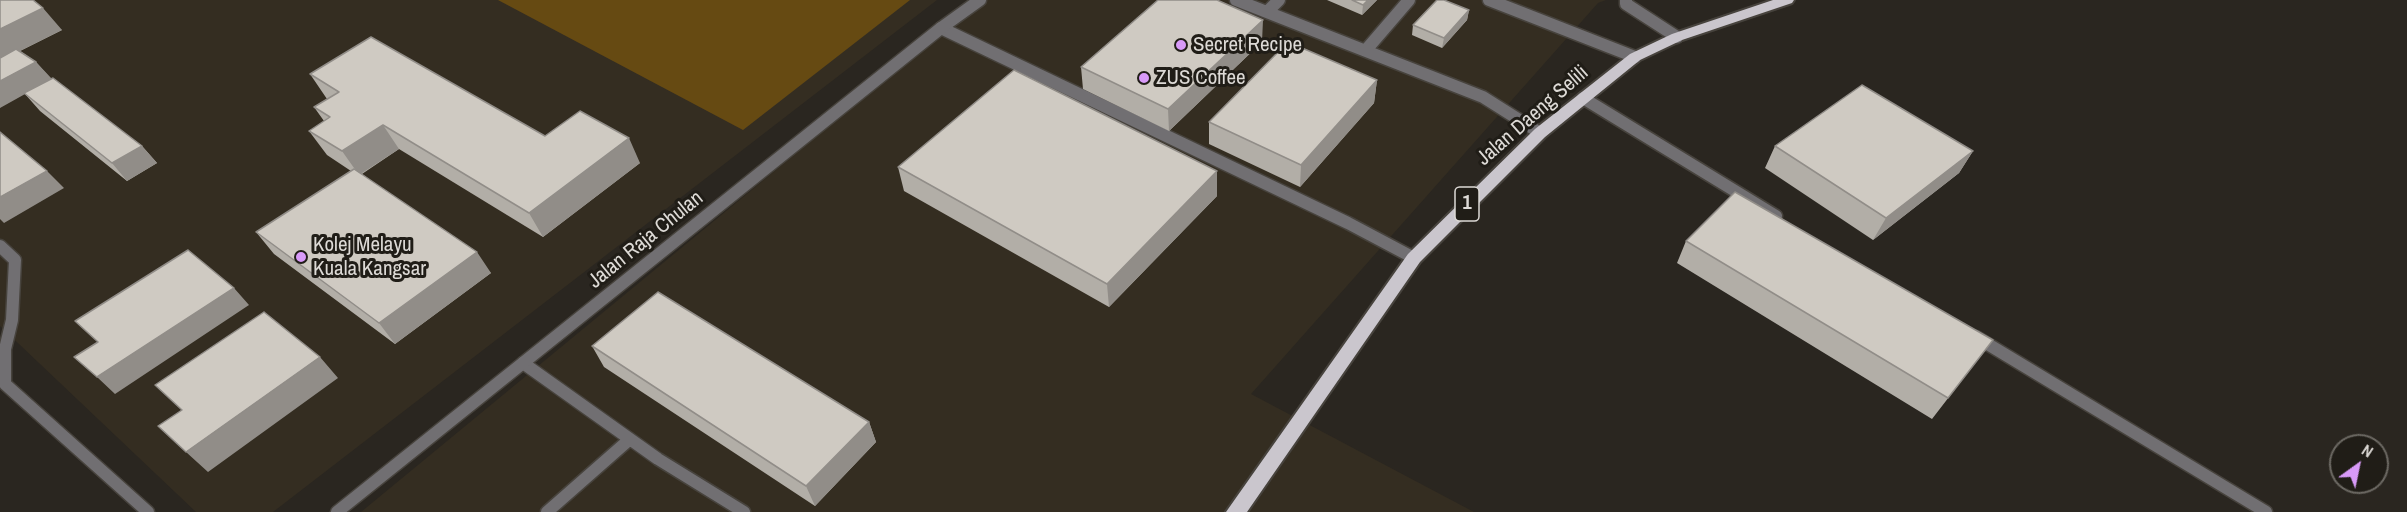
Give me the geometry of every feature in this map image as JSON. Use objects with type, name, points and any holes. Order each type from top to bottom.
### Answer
[{"type":"highway","name":"Jalan Daeng Selili","points":[[1236,512],[1414,258],[1540,133],[1635,57],[1677,37],[1787,0]]},
{"type":"street","name":"Jalan Raja Chulan","points":[[337,512],[941,27],[980,0]]},
{"type":"street","points":[[1236,0],[1483,97],[1540,133]]},
{"type":"street","points":[[1267,12],[1279,0]]},
{"type":"street","points":[[1366,50],[1409,0]]},
{"type":"street","points":[[1489,0],[1635,57]]},
{"type":"street","points":[[1626,0],[1626,4],[1677,37]]},
{"type":"street","points":[[941,27],[1348,223],[1414,258]]},
{"type":"street","points":[[1583,98],[1784,221]]},
{"type":"street","points":[[0,246],[15,260],[12,321],[5,349],[5,384],[148,512]]},
{"type":"street","points":[[1964,330],[2266,512]]},
{"type":"street","points":[[523,363],[630,439],[744,512]]},
{"type":"street","points":[[547,512],[630,439]]},
{"type":"shaded area","name":"Kolej Melayu Kuala Kangsar","points":[[0,0],[937,0],[273,512],[196,512],[0,326]]},
{"type":"shaded area","points":[[498,0],[910,0],[743,130]]},
{"type":"shaded area","points":[[982,0],[1606,0],[1598,3],[1251,394],[1474,512],[361,512]]},
{"type":"building","points":[[0,0],[33,0],[43,8],[0,29]]},
{"type":"building","points":[[1158,0],[1217,0],[1263,20],[1168,109],[1081,67]]},
{"type":"building","points":[[1352,0],[1368,0],[1363,5]]},
{"type":"building","points":[[1437,0],[1444,0],[1469,10],[1444,38],[1413,25]]},
{"type":"building","points":[[371,37],[545,136],[580,111],[629,138],[529,213],[383,125],[342,151],[309,131],[330,117],[314,107],[339,92],[310,74]]},
{"type":"building","points":[[1288,42],[1377,80],[1301,165],[1209,122]]},
{"type":"building","points":[[16,49],[36,62],[0,81],[0,58]]},
{"type":"building","points":[[1014,70],[1217,171],[1107,284],[898,167]]},
{"type":"building","points":[[53,78],[142,146],[112,163],[24,93]]},
{"type":"building","points":[[1862,85],[1973,151],[1886,218],[1775,146]]},
{"type":"building","points":[[0,132],[47,171],[0,197]]},
{"type":"building","points":[[354,169],[477,252],[379,323],[256,232]]},
{"type":"building","points":[[1735,192],[1993,340],[1948,398],[1686,241]]},
{"type":"building","points":[[188,250],[234,288],[97,377],[74,357],[98,342],[75,321]]},
{"type":"building","points":[[658,292],[869,422],[806,486],[592,346]]},
{"type":"building","points":[[264,312],[320,357],[186,452],[158,426],[182,410],[155,385]]},
{"type":"place","name":"Secret Recipe","points":[[1181,45]]},
{"type":"place","name":"ZUS Coffee","points":[[1144,78]]},
{"type":"place","name":"Kolej Melayu Kuala Kangsar","points":[[301,257]]}]
